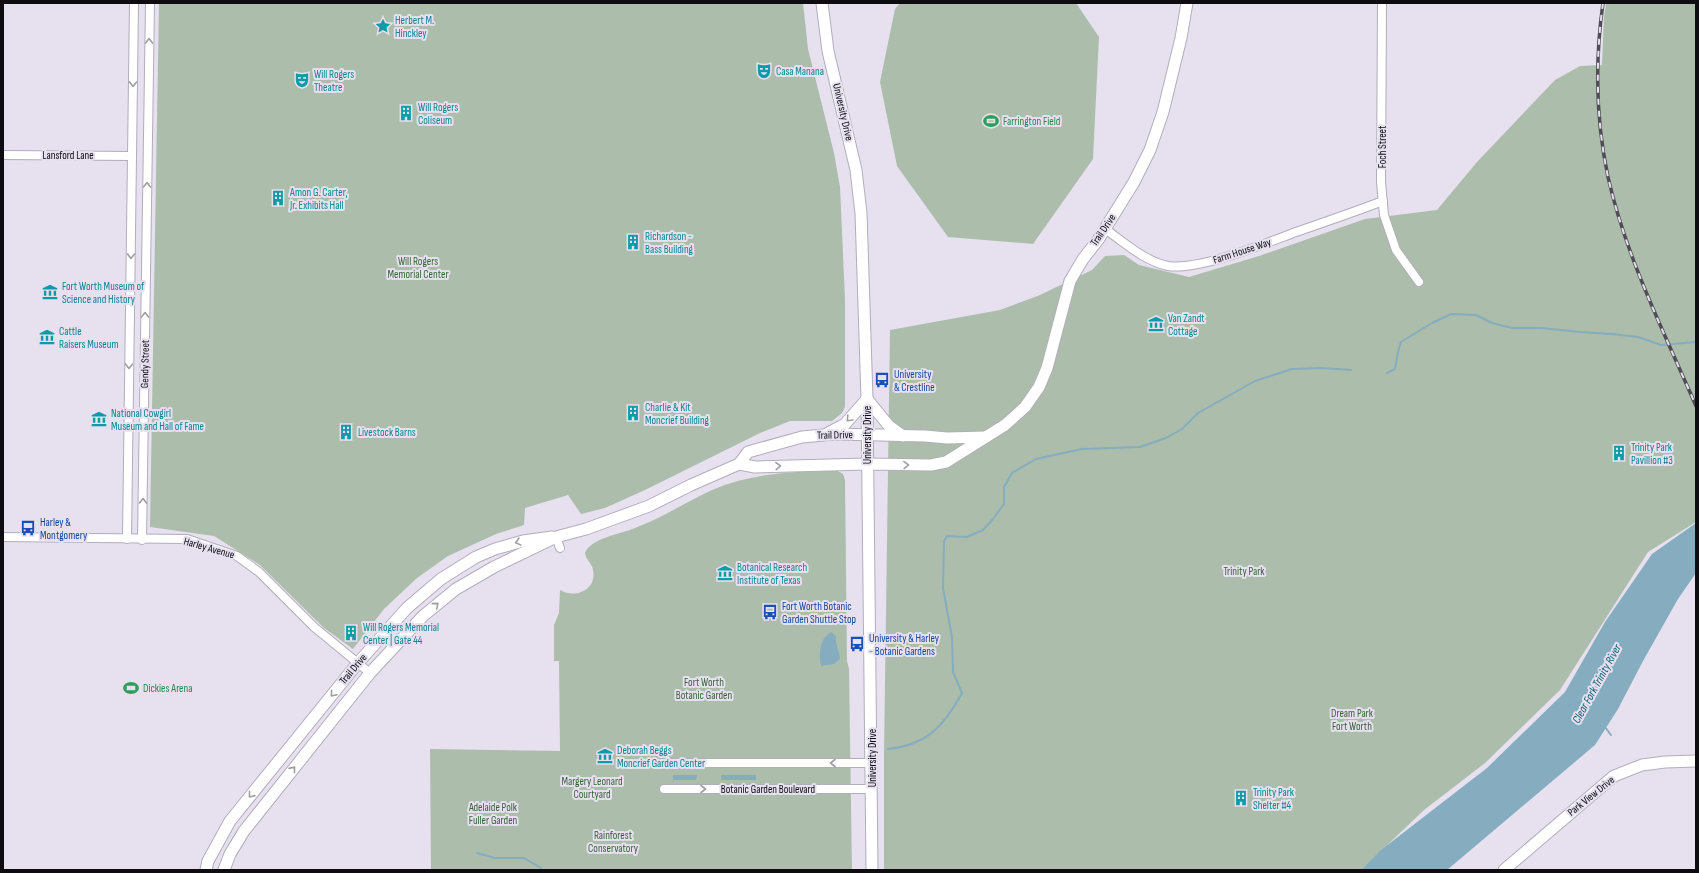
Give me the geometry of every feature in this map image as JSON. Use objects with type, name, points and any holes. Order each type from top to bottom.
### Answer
[{"type":"street","name":"Gendy Street","points":[[127,539],[134,3]]},
{"type":"street","name":"Gendy Street","points":[[142,540],[150,3]]},
{"type":"street","name":"University Drive","points":[[822,3],[828,51],[856,170],[861,213],[866,399],[872,763],[872,870]]},
{"type":"street","name":"Trail Drive","points":[[739,464],[755,467],[867,464],[931,465],[946,462],[1004,425],[1025,407],[1039,387],[1047,368],[1070,281],[1134,182],[1150,150],[1163,112],[1188,3]]},
{"type":"street","name":"Foch Street","points":[[1382,3],[1382,201],[1388,229],[1396,250],[1419,282]]},
{"type":"street","points":[[133,65],[149,65]]},
{"type":"street","name":"Lansford Lane","points":[[3,155],[132,156]]},
{"type":"street","name":"Farm House Way","points":[[1105,229],[1138,253],[1157,263],[1169,266],[1184,266],[1199,264],[1232,255],[1382,201]]},
{"type":"street","points":[[131,236],[146,236]]},
{"type":"street","points":[[826,434],[845,424],[866,399],[889,426],[903,436]]},
{"type":"street","name":"Trail Drive","points":[[224,870],[230,854],[244,831],[370,674],[423,616],[456,589],[494,567],[556,537],[586,529],[633,513],[739,464],[748,452],[802,437],[826,434],[965,439],[986,437]]},
{"type":"street","name":"Harley Avenue","points":[[3,537],[53,536],[142,540],[187,539],[237,556],[259,572],[314,627],[370,674]]},
{"type":"street","name":"Trail Drive","points":[[206,870],[208,861],[230,821],[357,664],[407,608],[441,579],[459,567],[495,549],[547,536],[556,537]]},
{"type":"street","points":[[556,537],[560,548]]},
{"type":"street","name":"Park View Drive","points":[[1504,870],[1614,776],[1642,765],[1665,762],[1696,761]]},
{"type":"street","points":[[664,763],[872,763]]},
{"type":"street","name":"Botanic Garden Boulevard","points":[[664,789],[872,789]]},
{"type":"green space","name":"Will Rogers Memorial Center","points":[[159,3],[803,3],[808,49],[834,153],[840,187],[845,299],[845,407],[842,413],[832,421],[790,421],[760,433],[645,490],[605,508],[581,514],[568,495],[525,508],[524,525],[496,534],[448,556],[417,578],[384,609],[353,649],[324,628],[260,565],[214,536],[150,527]]},
{"type":"green space","name":"Farrington Field","points":[[900,3],[1076,3],[1099,37],[1093,159],[1033,244],[948,237],[897,166],[880,82],[895,9]]},
{"type":"green space","name":"Trinity Park","points":[[1606,3],[1696,3],[1696,522],[1648,552],[1560,690],[1485,763],[1424,810],[1361,870],[884,870],[884,754],[890,330],[1000,310],[1040,295],[1092,270],[1105,256],[1124,255],[1139,265],[1189,277],[1259,256],[1365,219],[1437,210],[1477,162],[1555,80],[1580,66],[1602,65]]},
{"type":"green space","name":"Fort Worth Botanic Garden","points":[[838,471],[843,474],[845,480],[847,661],[849,669],[852,870],[431,870],[430,749],[560,751],[559,661],[554,661],[554,625],[559,613],[560,590],[566,593],[578,593],[584,591],[592,583],[593,570],[585,553],[588,548],[600,540],[645,524],[727,484],[774,474]]},
{"type":"water","name":"Clear Fork Trinity River","points":[[1696,523],[1696,573],[1678,599],[1618,709],[1595,745],[1447,870],[1361,870],[1381,850],[1487,768],[1565,692],[1605,622],[1652,554]]},
{"type":"water","points":[[831,632],[836,636],[840,659],[834,664],[821,666],[820,652],[822,643]]},
{"type":"water","points":[[673,775],[697,775],[696,780],[673,780]]},
{"type":"water","points":[[721,775],[756,775],[756,780],[721,780]]},
{"type":"waterway","points":[[1387,373],[1395,369],[1401,342],[1432,323],[1451,314],[1476,315],[1492,323],[1512,328],[1541,328],[1612,334],[1638,337],[1661,345],[1696,342]]},
{"type":"waterway","points":[[888,749],[902,747],[913,743],[933,732],[948,715],[962,693],[953,672],[952,637],[943,588],[944,541],[947,536],[967,537],[983,530],[1004,504],[1004,487],[1012,473],[1036,459],[1082,449],[1140,447],[1166,438],[1182,429],[1198,413],[1255,381],[1292,369],[1321,368],[1351,370]]},
{"type":"waterway","points":[[1605,727],[1611,735]]},
{"type":"waterway","points":[[477,853],[495,858],[524,858],[541,868]]},
{"type":"railway","points":[[1603,3],[1600,25],[1598,90],[1601,134],[1608,177],[1635,265],[1696,406]]},
{"type":"place","name":"Herbert M. Hinckley","points":[[383,26]]},
{"type":"place","name":"Casa Manana","points":[[764,71]]},
{"type":"place","name":"Will Rogers Theatre","points":[[302,80]]},
{"type":"place","name":"Will Rogers Coliseum","points":[[406,113]]},
{"type":"place","name":"Farrington Field","points":[[991,121]]},
{"type":"place","name":"Amon G. Carter, Jr. Exhibits Hall","points":[[278,198]]},
{"type":"place","name":"Richardson - Bass Building","points":[[633,242]]},
{"type":"place","name":"Fort Worth Museum of Science and History","points":[[50,292]]},
{"type":"place","name":"Van Zandt Cottage","points":[[1156,324]]},
{"type":"place","name":"Cattle Raisers Museum","points":[[47,337]]},
{"type":"place","name":"University & Crestline","points":[[882,380]]},
{"type":"place","name":"Charlie & Kit Moncrief Building","points":[[633,413]]},
{"type":"place","name":"National Cowgirl Museum and Hall of Fame","points":[[99,419]]},
{"type":"place","name":"Livestock Barns","points":[[346,432]]},
{"type":"place","name":"Trinity Park Pavillion #3","points":[[1619,453]]},
{"type":"place","name":"Harley & Montgomery","points":[[28,528]]},
{"type":"place","name":"Botanical Research Institute of Texas","points":[[725,573]]},
{"type":"place","name":"Fort Worth Botanic Garden Shuttle Stop","points":[[770,612]]},
{"type":"place","name":"Will Rogers Memorial Center | Gate 44","points":[[351,633]]},
{"type":"place","name":"University & Harley - Botanic Gardens","points":[[857,644]]},
{"type":"place","name":"Dickies Arena","points":[[131,688]]},
{"type":"place","name":"Deborah Beggs Moncrief Garden Center","points":[[605,756]]},
{"type":"place","name":"Trinity Park Shelter #4","points":[[1241,798]]},
{"type":"park label","name":"Dream Park Fort Worth","points":[[1352,719]]},
{"type":"park label","name":"Margery Leonard Courtyard","points":[[592,787]]},
{"type":"park label","name":"Adelaide Polk Fuller Garden","points":[[493,813]]},
{"type":"park label","name":"Rainforest Conservatory","points":[[613,841]]}]
